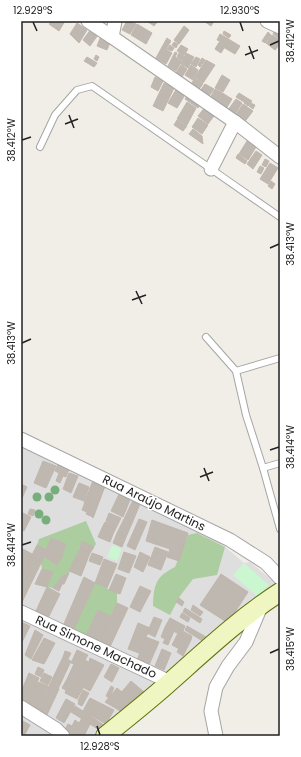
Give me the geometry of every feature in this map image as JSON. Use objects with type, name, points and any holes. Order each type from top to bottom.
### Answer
[{"type":"main road","points":[[105,736],[170,682],[208,647],[262,603],[280,592]]},
{"type":"street","points":[[88,21],[235,122],[280,157]]},
{"type":"street","points":[[112,37],[115,21]]},
{"type":"street","points":[[267,21],[280,27]]},
{"type":"street","points":[[211,169],[235,122]]},
{"type":"street","name":"Rua Araújo Martins","points":[[22,441],[230,540],[266,563],[280,578]]},
{"type":"street","points":[[216,736],[211,711],[216,687],[228,666],[246,642],[262,603]]},
{"type":"street","name":"Rua Simone Machado","points":[[21,612],[170,682]]},
{"type":"street","points":[[21,707],[56,729],[63,736]]},
{"type":"lane","points":[[40,147],[55,115],[77,90],[92,86],[280,217]]},
{"type":"lane","points":[[206,338],[236,371],[246,415],[263,468],[280,530]]},
{"type":"lane","points":[[236,371],[280,358]]},
{"type":"lane","points":[[263,468],[280,463]]},
{"type":"shaded area","points":[[21,446],[217,540],[244,563],[250,562],[278,585],[97,736],[21,736]]},
{"type":"green space","points":[[86,521],[96,544],[94,547],[82,542],[69,573],[62,576],[53,588],[47,587],[53,572],[42,569],[41,563],[45,557],[57,565],[66,544],[51,538],[46,550],[37,545],[39,539]]},
{"type":"green space","points":[[197,533],[225,547],[217,575],[193,579],[180,596],[170,615],[153,606],[155,587],[163,574],[175,567],[188,535]]},
{"type":"green space","points":[[112,545],[122,549],[117,561],[107,557]]},
{"type":"green space","points":[[244,563],[269,585],[258,597],[233,575]]},
{"type":"green space","points":[[95,583],[117,593],[117,603],[111,616],[98,610],[85,638],[73,631]]},
{"type":"building","points":[[52,21],[65,21],[59,31],[49,24]]},
{"type":"building","points":[[127,21],[136,24],[130,34],[122,30]]},
{"type":"building","points":[[147,21],[158,21],[154,26]]},
{"type":"building","points":[[204,21],[214,21],[211,26]]},
{"type":"building","points":[[77,23],[87,30],[79,43],[70,34]]},
{"type":"building","points":[[137,24],[152,33],[146,44],[131,35]]},
{"type":"building","points":[[184,26],[189,30],[179,44],[174,40]]},
{"type":"building","points":[[91,29],[98,35],[90,46],[83,40]]},
{"type":"building","points":[[275,30],[280,33],[280,39],[273,34]]},
{"type":"building","points":[[224,31],[231,35],[229,38],[223,34]]},
{"type":"building","points":[[268,32],[271,35],[265,43],[262,41]]},
{"type":"building","points":[[220,34],[240,46],[235,54],[218,44],[220,41],[217,40]]},
{"type":"building","points":[[272,35],[280,40],[280,44],[275,50],[266,43]]},
{"type":"building","points":[[101,36],[111,40],[107,50],[97,46]]},
{"type":"building","points":[[167,38],[171,41],[166,49],[162,47]]},
{"type":"building","points":[[174,42],[178,44],[176,48],[172,45]]},
{"type":"building","points":[[218,44],[224,48],[221,53],[215,49]]},
{"type":"building","points":[[170,45],[174,48],[172,51],[167,49]]},
{"type":"building","points":[[181,45],[188,49],[184,55],[177,51]]},
{"type":"building","points":[[162,47],[172,53],[166,64],[156,58]]},
{"type":"building","points":[[175,52],[177,53],[175,57],[182,61],[176,71],[168,66]]},
{"type":"building","points":[[179,53],[184,56],[182,60],[177,57]]},
{"type":"building","points":[[186,53],[194,57],[188,68],[181,64]]},
{"type":"building","points":[[96,55],[99,57],[97,61],[94,59]]},
{"type":"building","points":[[87,57],[97,63],[94,67],[84,61]]},
{"type":"building","points":[[196,57],[200,59],[196,67],[191,64]]},
{"type":"building","points":[[202,58],[205,60],[200,67],[198,65]]},
{"type":"building","points":[[206,60],[215,65],[203,83],[195,77]]},
{"type":"building","points":[[181,65],[187,69],[182,77],[176,73]]},
{"type":"building","points":[[191,65],[198,70],[193,80],[185,75]]},
{"type":"building","points":[[222,75],[230,80],[223,92],[215,88]]},
{"type":"building","points":[[155,77],[163,81],[158,91],[151,87]]},
{"type":"building","points":[[195,78],[203,84],[199,89],[191,84]]},
{"type":"building","points":[[164,83],[174,88],[163,111],[153,106]]},
{"type":"building","points":[[205,84],[214,89],[209,96],[200,91]]},
{"type":"building","points":[[177,88],[186,93],[177,108],[168,103]]},
{"type":"building","points":[[215,89],[224,94],[219,103],[210,98]]},
{"type":"building","points":[[239,93],[247,98],[244,102],[236,97]]},
{"type":"building","points":[[189,94],[201,102],[198,108],[185,99]]},
{"type":"building","points":[[224,94],[232,99],[226,109],[219,104]]},
{"type":"building","points":[[247,98],[252,101],[248,106],[244,103]]},
{"type":"building","points":[[236,99],[242,103],[235,114],[228,110]]},
{"type":"building","points":[[187,102],[196,108],[187,125],[177,119]]},
{"type":"building","points":[[251,103],[255,105],[253,109],[249,106]]},
{"type":"building","points":[[243,104],[253,111],[243,124],[234,117]]},
{"type":"building","points":[[206,106],[216,113],[208,124],[198,116]]},
{"type":"building","points":[[198,118],[208,125],[202,134],[192,127]]},
{"type":"building","points":[[177,120],[187,126],[183,131],[174,125]]},
{"type":"building","points":[[193,129],[202,136],[203,144],[189,134]]},
{"type":"building","points":[[247,141],[256,147],[248,160],[239,154]]},
{"type":"building","points":[[256,151],[262,155],[253,169],[247,164]]},
{"type":"building","points":[[238,154],[247,161],[245,164],[236,158]]},
{"type":"building","points":[[265,159],[269,161],[266,167],[262,165]]},
{"type":"building","points":[[270,163],[278,168],[268,184],[260,179]]},
{"type":"building","points":[[260,166],[264,168],[261,174],[257,172]]},
{"type":"building","points":[[271,181],[275,184],[272,189],[268,186]]},
{"type":"building","points":[[43,461],[56,466],[46,488],[34,483]]},
{"type":"building","points":[[58,464],[69,469],[66,477],[63,476],[60,483],[56,481],[59,473],[55,471]]},
{"type":"building","points":[[69,473],[78,476],[71,493],[63,489]]},
{"type":"building","points":[[93,481],[105,486],[93,518],[84,503]]},
{"type":"building","points":[[79,483],[89,487],[84,501],[73,497]]},
{"type":"building","points":[[21,484],[27,487],[22,498],[21,498]]},
{"type":"building","points":[[92,484],[104,488],[93,517],[86,514],[87,512],[82,510]]},
{"type":"building","points":[[119,494],[130,500],[123,517],[111,511]]},
{"type":"building","points":[[133,500],[140,504],[133,521],[125,517]]},
{"type":"building","points":[[30,509],[35,510],[33,516],[28,514]]},
{"type":"building","points":[[21,512],[31,517],[24,531],[21,529]]},
{"type":"building","points":[[109,513],[121,518],[117,526],[106,521]]},
{"type":"building","points":[[125,517],[133,521],[126,537],[117,533]]},
{"type":"building","points":[[139,519],[147,522],[135,550],[127,546]]},
{"type":"building","points":[[152,520],[188,533],[179,561],[167,557],[170,549],[146,541]]},
{"type":"building","points":[[105,522],[117,526],[113,534],[102,528]]},
{"type":"building","points":[[102,528],[113,534],[110,542],[98,537]]},
{"type":"building","points":[[117,533],[126,537],[122,547],[113,543]]},
{"type":"building","points":[[51,538],[66,544],[62,557],[46,550]]},
{"type":"building","points":[[82,541],[94,547],[90,553],[80,548]]},
{"type":"building","points":[[37,545],[48,551],[41,563],[31,557]]},
{"type":"building","points":[[155,547],[168,552],[161,570],[148,565]]},
{"type":"building","points":[[21,548],[32,554],[25,571],[21,569]]},
{"type":"building","points":[[80,548],[90,553],[81,576],[69,571]]},
{"type":"building","points":[[48,551],[62,557],[57,565],[45,557]]},
{"type":"building","points":[[124,552],[136,556],[129,573],[118,569]]},
{"type":"building","points":[[140,552],[150,557],[143,572],[134,567]]},
{"type":"building","points":[[92,553],[103,557],[100,565],[89,561]]},
{"type":"building","points":[[31,557],[41,563],[21,604],[21,579]]},
{"type":"building","points":[[104,559],[117,564],[107,588],[95,583]]},
{"type":"building","points":[[21,569],[25,571],[21,578]]},
{"type":"building","points":[[42,569],[53,572],[47,587],[35,584]]},
{"type":"building","points":[[69,573],[59,591],[53,588],[62,576]]},
{"type":"building","points":[[116,574],[126,578],[120,594],[109,590]]},
{"type":"building","points":[[221,574],[248,592],[228,623],[200,605]]},
{"type":"building","points":[[84,577],[95,583],[73,631],[63,626]]},
{"type":"building","points":[[140,586],[151,591],[140,612],[130,607]]},
{"type":"building","points":[[47,587],[60,594],[48,618],[36,611]]},
{"type":"building","points":[[179,598],[184,602],[182,606],[176,602]]},
{"type":"building","points":[[117,603],[128,608],[109,649],[98,644]]},
{"type":"building","points":[[193,605],[203,612],[200,616],[191,610]]},
{"type":"building","points":[[185,608],[202,619],[200,623],[183,612]]},
{"type":"building","points":[[98,610],[111,616],[98,644],[85,638]]},
{"type":"building","points":[[182,613],[190,618],[188,622],[180,617]]},
{"type":"building","points":[[154,617],[162,620],[155,637],[147,633]]},
{"type":"building","points":[[170,618],[185,626],[183,631],[192,636],[191,640],[165,627]]},
{"type":"building","points":[[21,622],[30,626],[21,644]]},
{"type":"building","points":[[138,623],[150,628],[139,653],[128,649]]},
{"type":"building","points":[[187,626],[206,637],[204,642],[185,630]]},
{"type":"building","points":[[165,627],[174,631],[168,645],[163,643],[165,639],[161,637]]},
{"type":"building","points":[[35,630],[43,635],[31,659],[25,655]]},
{"type":"building","points":[[178,633],[191,640],[185,652],[172,645]]},
{"type":"building","points":[[146,637],[159,642],[149,665],[137,660]]},
{"type":"building","points":[[44,638],[55,643],[44,664],[32,660]]},
{"type":"building","points":[[179,648],[185,652],[183,656],[177,652]]},
{"type":"building","points":[[162,649],[171,653],[164,670],[155,666]]},
{"type":"building","points":[[77,650],[88,655],[85,660],[89,662],[90,658],[104,665],[90,691],[67,679],[74,664],[71,663]]},
{"type":"building","points":[[65,651],[71,653],[68,659],[63,657]]},
{"type":"building","points":[[63,657],[71,661],[58,689],[50,684]]},
{"type":"building","points":[[111,664],[119,668],[112,682],[104,677]]},
{"type":"building","points":[[38,667],[44,670],[41,677],[35,674]]},
{"type":"building","points":[[29,673],[39,678],[27,705],[21,702],[21,692]]},
{"type":"building","points":[[44,673],[52,677],[48,685],[40,681]]},
{"type":"building","points":[[67,679],[83,688],[77,699],[65,693],[66,690],[62,688]]},
{"type":"building","points":[[131,681],[144,692],[132,706],[119,695]]},
{"type":"building","points":[[38,682],[48,686],[36,712],[26,708]]},
{"type":"building","points":[[50,684],[59,689],[46,717],[36,713]]},
{"type":"building","points":[[111,686],[114,688],[109,698],[106,696]]},
{"type":"building","points":[[117,688],[122,692],[119,695],[129,703],[122,712],[105,702]]},
{"type":"building","points":[[83,690],[89,693],[82,706],[78,704],[78,701]]},
{"type":"building","points":[[90,698],[114,710],[106,724],[83,711]]},
{"type":"building","points":[[66,699],[75,704],[64,723],[56,718]]},
{"type":"building","points":[[75,706],[104,725],[101,731],[71,712]]},
{"type":"building","points":[[82,718],[90,724],[84,736],[68,736],[63,733],[68,724],[72,726],[75,720],[79,723]]},
{"type":"building","points":[[21,720],[30,725],[24,736],[21,736]]}]
